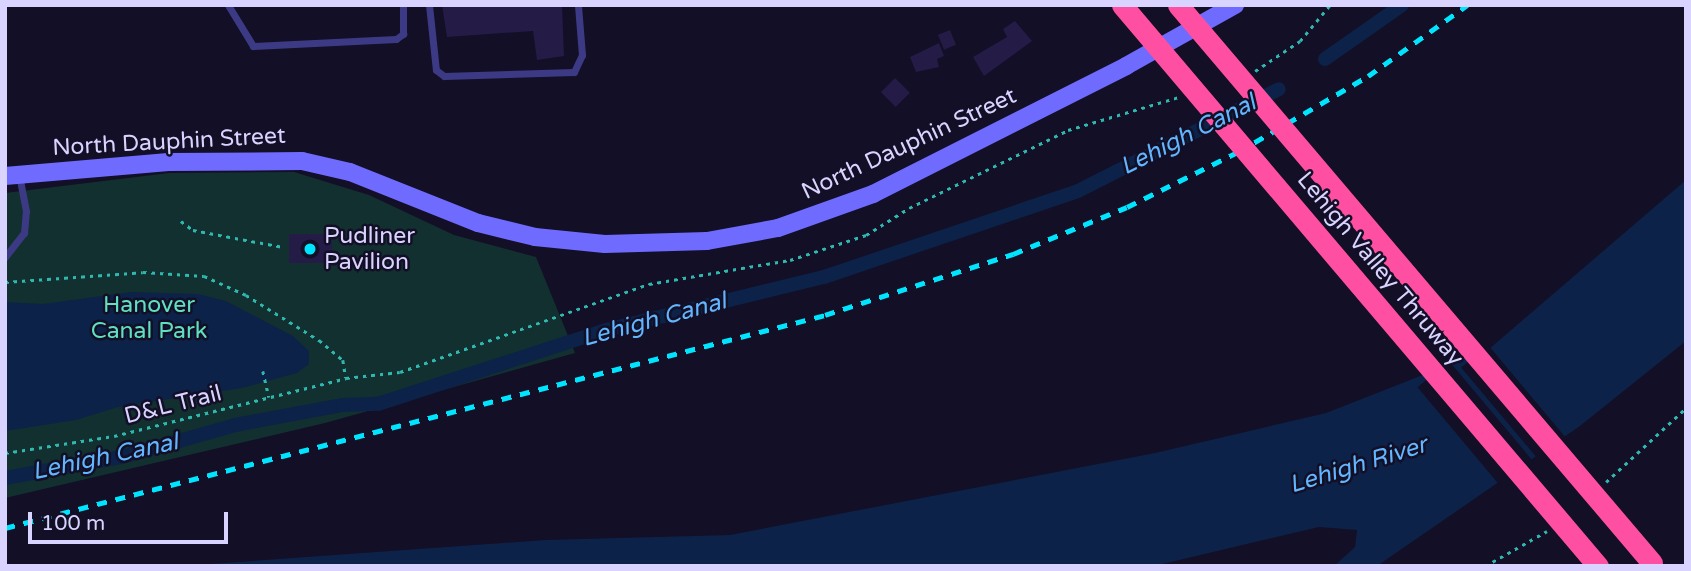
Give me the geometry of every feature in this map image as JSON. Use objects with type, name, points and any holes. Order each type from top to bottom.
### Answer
[{"type":"highway","name":"Lehigh Valley Thruway","points":[[1122,5],[1598,566]]},
{"type":"highway","name":"Lehigh Valley Thruway","points":[[1178,5],[1652,563]]},
{"type":"street","name":"North Dauphin Street","points":[[12,175],[168,162],[302,161],[350,172],[478,223],[535,237],[605,244],[707,241],[778,228],[863,198],[1126,66],[1235,5]]},
{"type":"lane","points":[[228,5],[253,46],[396,39],[403,34],[403,5]]},
{"type":"lane","points":[[429,5],[436,71],[444,76],[574,72],[582,55],[578,5]]},
{"type":"lane","points":[[5,257],[24,233],[26,211],[12,175]]},
{"type":"path","points":[[181,221],[193,230],[283,247]]},
{"type":"path","name":"D&L Trail","points":[[5,282],[143,272],[204,276],[246,295],[319,340],[343,360],[346,378],[114,436],[5,453]]},
{"type":"path","points":[[263,371],[269,397]]},
{"type":"green space","name":"Hanover Canal Park","points":[[294,172],[369,195],[454,235],[536,257],[575,353],[325,423],[5,498],[5,193],[169,173]]},
{"type":"water","name":"Lehigh River","points":[[1686,180],[1686,341],[1580,426],[1377,566],[1334,566],[1355,547],[1357,530],[1319,527],[1154,566],[182,566],[546,540],[730,535],[1155,453],[1326,413],[1489,349]]},
{"type":"water","points":[[131,292],[198,294],[226,301],[293,336],[309,351],[309,364],[297,373],[242,388],[118,407],[76,420],[5,431],[5,302],[43,304]]},
{"type":"pier","points":[[1488,345],[1567,439],[1540,462],[1461,367]]},
{"type":"pier","points":[[1449,361],[1534,463],[1503,489],[1418,387]]},
{"type":"building","points":[[442,5],[562,5],[564,56],[537,60],[533,31],[447,37]]},
{"type":"building","points":[[1015,21],[1032,41],[984,76],[973,57],[1007,37],[1003,29]]},
{"type":"building","points":[[950,30],[956,45],[944,50],[938,35]]},
{"type":"building","points":[[939,43],[944,56],[937,59],[939,67],[916,72],[910,57]]},
{"type":"building","points":[[895,78],[910,93],[896,107],[881,92]]},
{"type":"building","name":"Pudliner Pavilion","points":[[289,234],[332,234],[332,263],[289,263]]},
{"type":"waterway","name":"Lehigh Canal","points":[[1325,59],[1402,5]]},
{"type":"waterway","name":"Lehigh Canal","points":[[5,478],[122,457],[235,425],[343,405],[378,404],[606,330],[824,277],[1078,191],[1279,89]]},
{"type":"railway","points":[[5,528],[825,315],[1013,254],[1127,207],[1238,152],[1368,76],[1467,5]]},
{"type":"place","name":"Pudliner Pavilion","points":[[310,249]]}]
